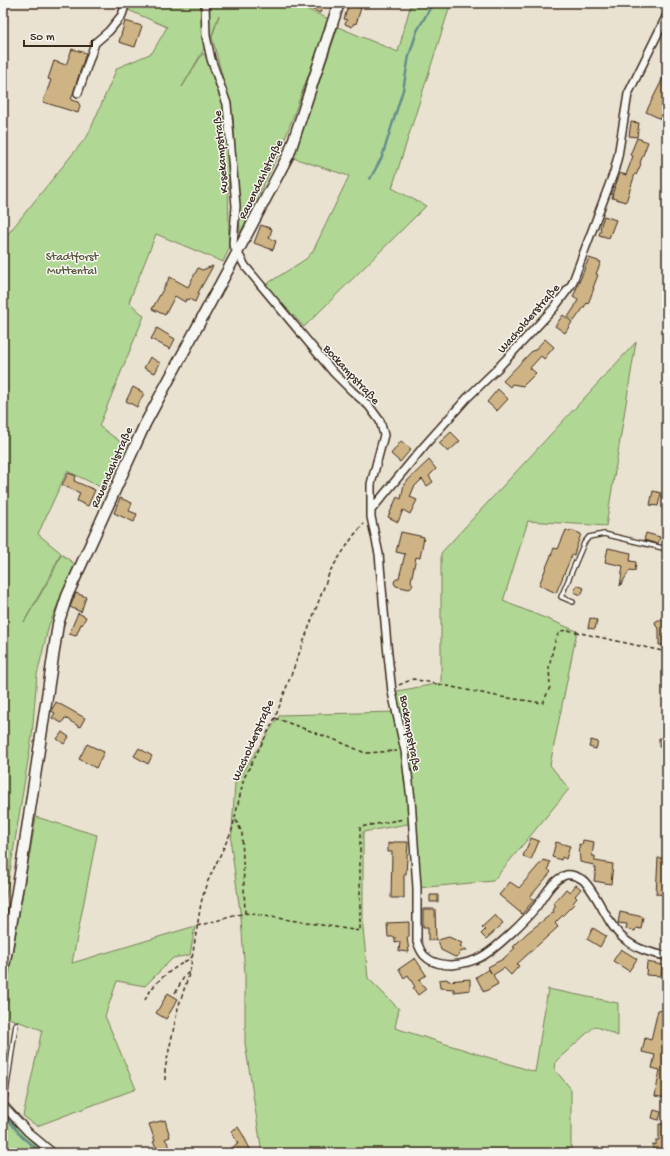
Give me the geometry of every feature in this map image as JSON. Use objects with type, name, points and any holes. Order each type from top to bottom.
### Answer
[{"type":"street","points":[[78,93],[95,44],[109,31],[122,15],[126,3]]},
{"type":"street","name":"Kusekampstraße","points":[[205,3],[206,36],[211,59],[227,104],[236,206],[233,244],[237,253]]},
{"type":"street","name":"Rauendahlstraße","points":[[3,972],[22,862],[58,624],[67,596],[145,424],[289,154],[339,3]]},
{"type":"street","name":"Wacholderstraße","points":[[372,509],[425,445],[554,308],[572,284],[614,172],[628,94],[667,14]]},
{"type":"street","name":"Bockampstraße","points":[[237,253],[245,266],[334,373],[369,406],[380,421],[384,435],[371,484],[371,517],[379,554],[392,687],[405,751],[412,817],[417,888],[417,942],[426,957],[443,965],[460,964],[482,957],[504,939],[532,912],[556,881],[566,875],[582,879],[621,937],[627,942],[650,953],[667,956]]},
{"type":"street","points":[[4,1105],[28,1132],[53,1153]]},
{"type":"lane","points":[[573,602],[561,597],[584,544],[590,537],[604,534],[667,549]]},
{"type":"lane","points":[[4,1105],[16,1024]]},
{"type":"path","name":"Wacholderstraße","points":[[165,1080],[165,1069],[178,1008],[190,971],[200,903],[206,885],[232,830],[244,778],[275,718],[330,571],[354,535],[371,517]]},
{"type":"path","points":[[392,687],[413,679],[543,703],[550,687],[549,666],[556,636],[561,631],[567,630],[667,652]]},
{"type":"path","points":[[275,718],[364,753],[405,751]]},
{"type":"path","points":[[197,926],[245,913],[360,931],[360,827],[412,817]]},
{"type":"path","points":[[235,818],[242,833],[245,913]]},
{"type":"path","points":[[145,1000],[150,989],[157,982],[174,968],[192,957]]},
{"type":"path","points":[[175,993],[184,977],[190,971]]},
{"type":"green space","name":"Stadtforst Muttental","points":[[131,3],[292,3],[329,19],[282,147],[240,233],[233,117],[212,37],[219,15],[212,35],[182,87],[203,53],[210,62],[224,103],[228,164],[229,249],[223,262],[156,234],[129,302],[144,316],[99,426],[126,446],[105,489],[67,471],[38,534],[61,553],[24,622],[52,575],[61,554],[75,564],[49,625],[37,675],[32,736],[3,914],[3,240],[88,135],[117,68],[152,53],[167,27],[128,10]]},
{"type":"green space","points":[[411,3],[451,3],[392,188],[426,206],[304,327],[265,285],[306,259],[313,251],[349,176],[293,158],[338,27],[398,52]]},
{"type":"green space","points":[[636,342],[606,526],[528,521],[503,601],[577,631],[550,765],[569,789],[493,881],[417,888],[413,823],[363,832],[363,928],[368,978],[399,1009],[395,1028],[535,1072],[548,989],[618,1003],[618,1036],[595,1026],[556,1061],[555,1070],[571,1089],[571,1153],[262,1153],[245,1043],[245,974],[241,919],[231,845],[235,783],[280,715],[396,712],[392,692],[441,683],[441,553]]},
{"type":"green space","points":[[36,817],[97,835],[72,963],[195,926],[190,955],[173,958],[145,986],[117,981],[105,1016],[136,1089],[37,1126],[23,1116],[42,1030],[3,1016],[3,1007]]},
{"type":"green space","points":[[3,1111],[34,1144],[46,1153],[3,1153]]},
{"type":"building","points":[[314,3],[323,5],[320,13],[311,9]]},
{"type":"building","points":[[349,4],[361,8],[356,24],[354,23],[352,27],[345,24],[347,20],[344,19]]},
{"type":"building","points":[[125,21],[142,26],[135,47],[119,42]]},
{"type":"building","points":[[72,49],[86,53],[71,100],[78,102],[80,106],[78,113],[43,102],[51,80],[48,79],[54,61],[66,65]]},
{"type":"building","points":[[667,70],[667,106],[661,119],[646,112]]},
{"type":"building","points":[[631,122],[639,123],[637,137],[629,136]]},
{"type":"building","points":[[637,138],[648,142],[626,202],[612,198],[620,173],[626,175],[633,156],[630,155]]},
{"type":"building","points":[[604,216],[616,220],[609,238],[599,235]]},
{"type":"building","points":[[261,225],[272,229],[269,238],[276,241],[273,250],[254,243]]},
{"type":"building","points":[[589,258],[601,262],[596,274],[598,275],[588,304],[587,303],[574,321],[568,317],[578,300],[573,297]]},
{"type":"building","points":[[213,266],[198,293],[195,302],[186,299],[185,302],[175,296],[165,315],[152,309],[170,277],[188,287],[198,268],[202,270]]},
{"type":"building","points":[[563,315],[572,322],[565,333],[555,326]]},
{"type":"building","points":[[157,328],[175,339],[170,349],[151,339]]},
{"type":"building","points":[[545,339],[554,347],[544,359],[541,356],[530,368],[536,373],[523,386],[512,384],[510,387],[503,381]]},
{"type":"building","points":[[150,357],[160,363],[155,373],[144,368]]},
{"type":"building","points":[[133,387],[144,393],[137,407],[126,401]]},
{"type":"building","points":[[498,389],[508,399],[497,411],[487,402]]},
{"type":"building","points":[[451,432],[460,441],[448,452],[439,443]]},
{"type":"building","points":[[401,441],[411,449],[400,462],[391,454]]},
{"type":"building","points":[[429,460],[436,469],[429,476],[433,482],[427,486],[422,479],[414,487],[410,497],[417,500],[410,514],[403,510],[398,522],[388,517],[397,497],[401,499],[404,484]]},
{"type":"building","points":[[68,473],[76,476],[74,481],[95,490],[88,506],[77,501],[80,493],[62,485]]},
{"type":"building","points":[[653,491],[661,493],[658,506],[650,505]]},
{"type":"building","points":[[120,498],[132,503],[129,511],[137,514],[134,522],[114,513]]},
{"type":"building","points":[[566,530],[570,532],[571,530],[581,534],[574,555],[572,555],[556,593],[539,585],[554,548],[558,549]]},
{"type":"building","points":[[401,532],[424,537],[420,558],[416,557],[411,581],[413,585],[409,589],[396,586],[394,583],[395,580],[399,578],[405,554],[396,552]]},
{"type":"building","points":[[646,533],[660,537],[658,544],[644,540]]},
{"type":"building","points":[[608,548],[631,553],[630,561],[636,562],[635,571],[630,570],[620,586],[623,566],[605,562]]},
{"type":"building","points":[[577,585],[584,588],[581,595],[574,592]]},
{"type":"building","points":[[76,593],[86,597],[81,612],[70,607]]},
{"type":"building","points":[[78,613],[86,617],[76,636],[69,634]]},
{"type":"building","points":[[590,618],[597,620],[595,629],[588,628]]},
{"type":"building","points":[[658,620],[667,620],[667,645],[659,645],[659,629],[655,622]]},
{"type":"building","points":[[56,702],[85,718],[80,727],[65,718],[62,723],[52,718],[55,713],[51,711]]},
{"type":"building","points":[[62,732],[69,737],[64,744],[57,739]]},
{"type":"building","points":[[659,738],[667,740],[667,747],[659,747]]},
{"type":"building","points":[[591,740],[598,742],[596,749],[589,747]]},
{"type":"building","points":[[87,744],[104,752],[96,768],[79,759]]},
{"type":"building","points":[[139,748],[152,756],[148,764],[134,756]]},
{"type":"building","points":[[531,838],[539,841],[531,860],[523,856]]},
{"type":"building","points":[[583,840],[594,842],[592,856],[595,856],[595,861],[613,864],[611,884],[594,881],[596,868],[593,867],[594,865],[580,862],[579,844],[582,845]]},
{"type":"building","points":[[392,842],[408,842],[406,874],[404,874],[404,898],[391,898],[392,852],[388,852],[388,843],[392,844]]},
{"type":"building","points":[[556,842],[570,846],[566,859],[562,857],[561,860],[552,857]]},
{"type":"building","points":[[658,858],[667,859],[667,895],[656,894]]},
{"type":"building","points":[[543,860],[550,862],[548,869],[551,872],[530,897],[534,900],[522,914],[499,895],[510,882],[519,888]]},
{"type":"building","points":[[576,885],[581,889],[575,896],[577,898],[573,903],[574,904],[555,923],[558,927],[517,964],[519,966],[511,975],[504,968],[493,975],[498,984],[484,992],[476,977],[489,969],[488,967],[503,959],[515,948],[513,947],[527,933],[554,912],[553,910],[556,906],[553,904],[566,889],[570,892]]},
{"type":"building","points":[[430,895],[438,895],[438,902],[430,902]]},
{"type":"building","points":[[423,909],[435,909],[436,940],[428,940],[428,927],[423,927]]},
{"type":"building","points":[[620,912],[643,917],[641,929],[636,928],[635,931],[626,929],[627,924],[618,923]]},
{"type":"building","points":[[495,915],[503,924],[486,939],[481,934],[485,930],[482,927]]},
{"type":"building","points":[[409,922],[409,937],[407,937],[409,952],[399,951],[400,942],[395,943],[395,937],[388,937],[387,923]]},
{"type":"building","points":[[593,928],[606,936],[600,947],[587,939]]},
{"type":"building","points":[[449,937],[462,943],[460,946],[467,950],[460,952],[458,956],[455,957],[441,950],[438,940]]},
{"type":"building","points":[[621,949],[637,959],[629,971],[613,961]]},
{"type":"building","points":[[415,958],[426,975],[419,980],[426,989],[418,995],[413,988],[415,987],[408,975],[404,978],[399,969]]},
{"type":"building","points":[[647,962],[662,965],[661,976],[646,975]]},
{"type":"building","points":[[447,979],[448,981],[470,979],[470,990],[454,992],[454,989],[440,988],[439,980]]},
{"type":"building","points":[[168,993],[178,999],[166,1019],[156,1013]]},
{"type":"building","points":[[658,1010],[667,1012],[667,1098],[655,1096],[660,1070],[652,1068],[655,1055],[642,1052],[645,1038],[651,1040]]},
{"type":"building","points":[[654,1110],[661,1112],[659,1120],[652,1118]]},
{"type":"building","points":[[165,1120],[170,1137],[165,1139],[174,1153],[160,1153],[153,1142],[155,1141],[149,1124]]},
{"type":"building","points":[[659,1124],[667,1124],[667,1153],[653,1153],[653,1144],[656,1145],[656,1140],[659,1140]]},
{"type":"building","points":[[238,1127],[252,1153],[234,1153],[231,1148],[238,1144],[231,1131]]},
{"type":"waterway","points":[[370,179],[382,157],[403,90],[409,56],[417,31],[433,3]]},
{"type":"waterway","points":[[3,1113],[22,1137],[42,1153]]},
{"type":"waterway","points":[[69,1151],[87,1153]]}]
